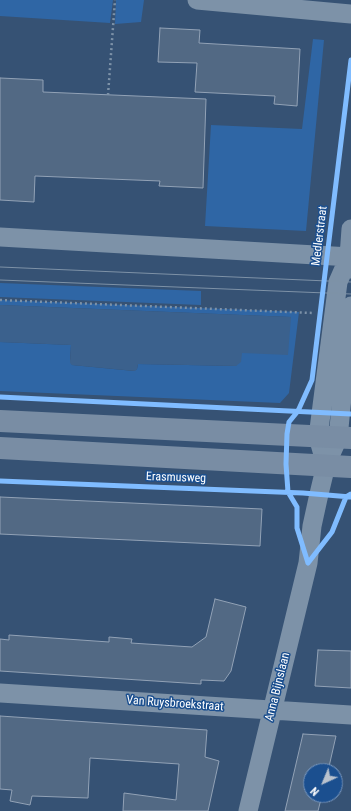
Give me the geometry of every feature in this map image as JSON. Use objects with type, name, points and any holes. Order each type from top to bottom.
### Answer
[{"type":"main road","points":[[0,421],[336,438]]},
{"type":"main road","name":"Erasmusweg","points":[[0,448],[351,466]]},
{"type":"street","points":[[197,0],[351,14]]},
{"type":"street","points":[[336,438],[334,314],[338,282],[350,261],[351,229]]},
{"type":"street","points":[[0,237],[350,261]]},
{"type":"street","points":[[336,438],[351,306]]},
{"type":"street","name":"Anna Bijnslaan","points":[[248,811],[308,563],[312,526],[319,494],[326,465],[336,438]]},
{"type":"street","name":"Van Ruysbroekstraat","points":[[0,693],[351,715]]},
{"type":"path","points":[[108,95],[114,0]]},
{"type":"path","points":[[0,300],[334,314]]},
{"type":"shaded area","points":[[0,0],[113,0],[110,23],[0,16]]},
{"type":"shaded area","points":[[116,0],[144,0],[141,22],[115,24]]},
{"type":"shaded area","points":[[313,39],[324,40],[306,231],[205,226],[211,125],[302,129]]},
{"type":"shaded area","points":[[0,283],[201,291],[201,305],[0,297]]},
{"type":"shaded area","points":[[0,300],[299,312],[289,393],[280,403],[0,391],[0,342],[71,345],[70,359],[72,365],[134,371],[137,369],[138,364],[236,366],[241,353],[291,317],[0,305]]},
{"type":"shaded area","points":[[0,305],[291,317],[288,355],[242,353],[241,362],[236,366],[138,364],[135,371],[72,365],[70,363],[71,345],[0,342]]},
{"type":"building","points":[[160,28],[200,30],[199,43],[300,49],[297,106],[274,104],[275,96],[195,92],[197,63],[158,62]]},
{"type":"building","points":[[0,78],[43,80],[43,92],[206,99],[203,188],[159,186],[160,181],[35,176],[34,202],[0,200]]},
{"type":"building","points":[[0,497],[262,509],[260,546],[0,534]]},
{"type":"building","points":[[215,599],[246,607],[231,671],[224,681],[201,680],[201,684],[0,671],[0,639],[9,640],[9,635],[109,642],[109,637],[132,639],[131,643],[192,647],[206,637]]},
{"type":"building","points":[[318,650],[351,651],[351,688],[315,686]]},
{"type":"building","points":[[0,716],[207,730],[205,757],[219,761],[208,811],[123,811],[124,793],[176,800],[179,764],[90,758],[88,798],[32,796],[30,805],[10,801],[12,790],[0,789]]},
{"type":"building","points":[[303,734],[336,736],[330,763],[303,763],[303,803],[320,803],[318,811],[285,811]]},
{"type":"tram line","points":[[0,267],[351,282]]},
{"type":"tram line","points":[[0,280],[351,294]]},
{"type":"cycle path","name":"Medlerstraat","points":[[308,563],[297,528],[297,507],[288,492],[286,464],[287,434],[289,422],[298,411],[312,380],[351,60]]},
{"type":"cycle path","points":[[0,397],[351,414]]},
{"type":"cycle path","points":[[0,481],[303,493],[351,497]]},
{"type":"cycle path","points":[[308,563],[332,532],[346,497],[351,494]]}]
